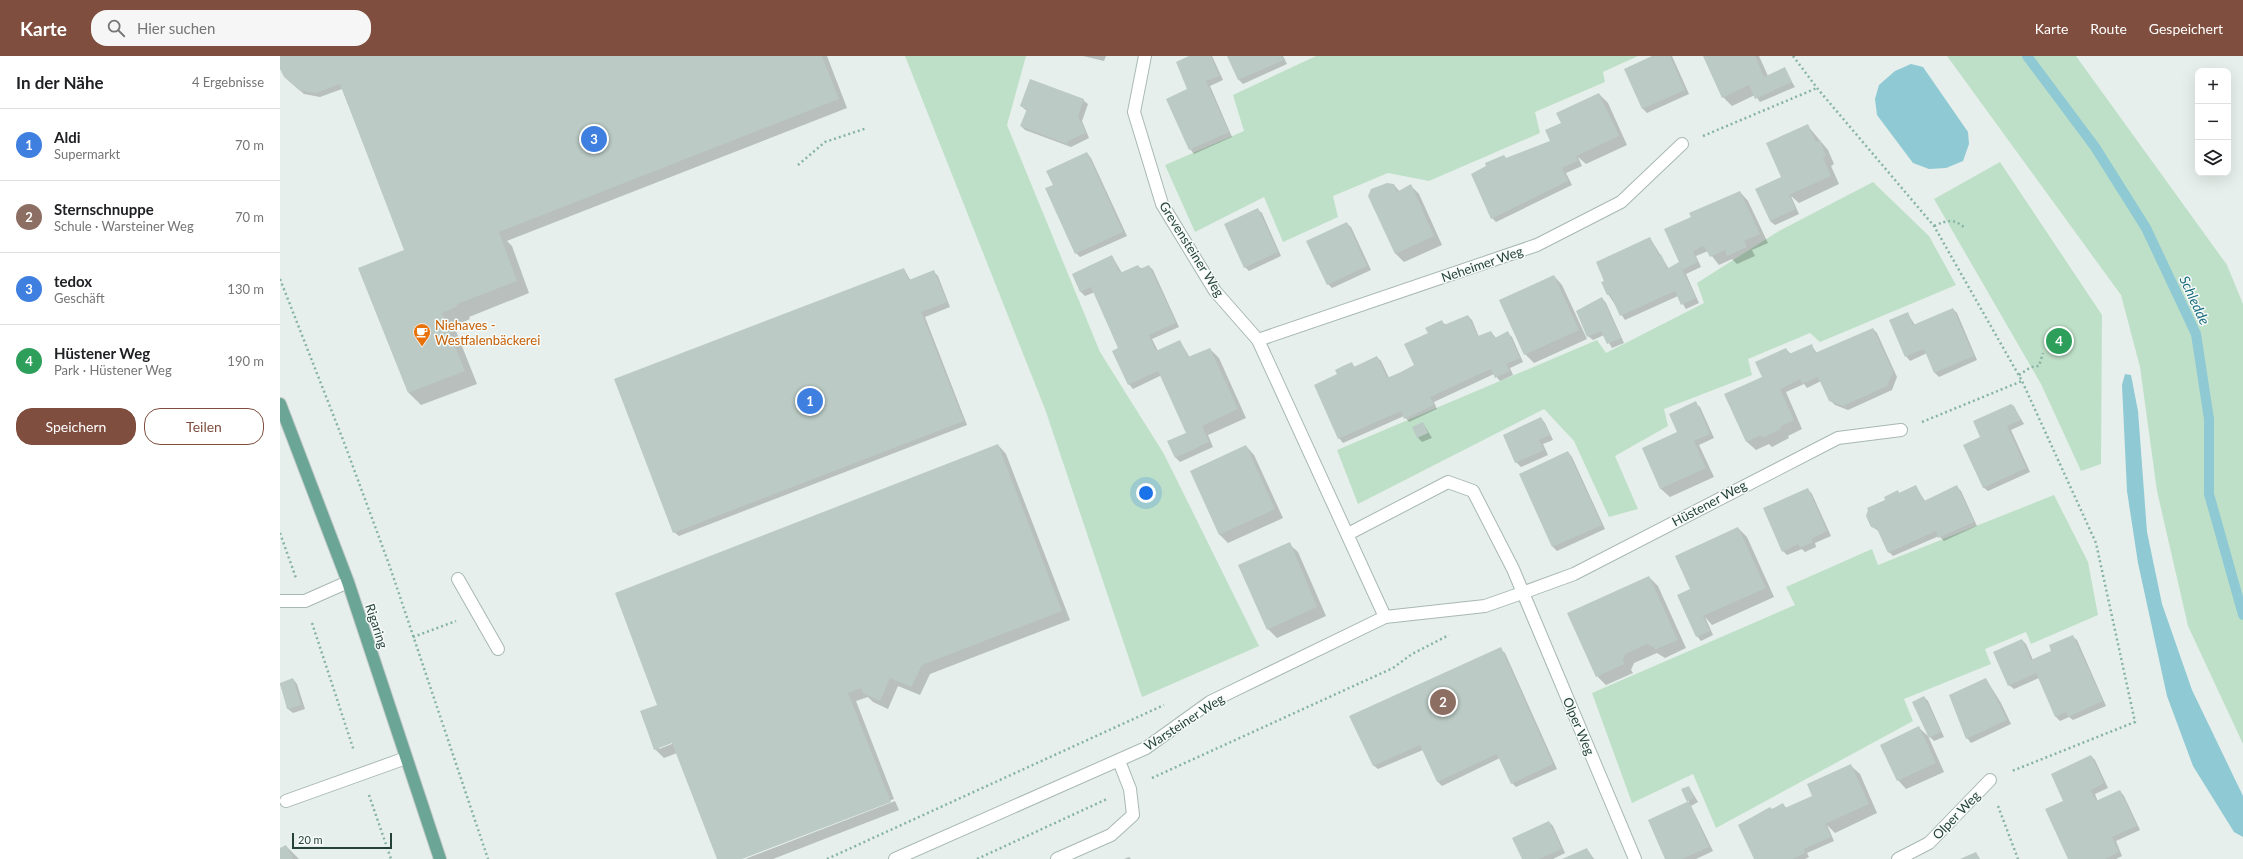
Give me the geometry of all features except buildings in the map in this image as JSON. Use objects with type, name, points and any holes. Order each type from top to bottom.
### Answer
[{"type":"main road","name":"Rigaring","points":[[280,404],[348,582],[440,859]]},
{"type":"street","name":"Grevensteiner Weg","points":[[1145,56],[1134,112],[1162,204],[1215,291],[1258,340],[1348,534],[1385,618]]},
{"type":"street","name":"Neheimer Weg","points":[[1258,340],[1537,244],[1621,202],[1682,144]]},
{"type":"street","name":"Hüstener Weg","points":[[1522,594],[1574,574],[1838,438],[1901,430]]},
{"type":"street","points":[[1348,534],[1448,482],[1473,491],[1513,569],[1522,594]]},
{"type":"street","points":[[458,579],[498,649]]},
{"type":"street","points":[[280,601],[304,601],[348,582]]},
{"type":"street","name":"Olper Weg","points":[[1522,594],[1636,859]]},
{"type":"street","name":"Warsteiner Weg","points":[[896,859],[1146,748],[1210,702],[1385,618],[1485,606],[1522,594]]},
{"type":"street","points":[[286,801],[406,758]]},
{"type":"street","points":[[1057,859],[1110,835],[1133,815],[1130,788],[1119,761]]},
{"type":"street","name":"Olper Weg","points":[[1898,859],[1929,843],[1990,780]]},
{"type":"path","points":[[1792,56],[1817,88],[1934,226],[2019,375],[2096,543],[2135,722],[1990,780],[2018,859]]},
{"type":"path","points":[[1682,144],[1817,88]]},
{"type":"path","points":[[798,165],[825,142],[867,128]]},
{"type":"path","points":[[1934,226],[1947,221],[1957,221],[1965,228]]},
{"type":"path","points":[[280,279],[345,445],[413,637],[488,859]]},
{"type":"path","points":[[2019,375],[2031,367],[2039,366],[2043,353]]},
{"type":"path","points":[[1901,430],[2022,381]]},
{"type":"path","points":[[280,534],[391,859]]},
{"type":"path","points":[[413,637],[477,612]]},
{"type":"path","points":[[977,859],[1394,668],[1412,654],[1452,634]]},
{"type":"path","points":[[827,859],[1097,737],[1160,705],[1168,705]]},
{"type":"green space","points":[[905,56],[1026,56],[1007,125],[1100,352],[1164,454],[1259,646],[1142,697],[1045,409]]},
{"type":"green space","points":[[1316,56],[1638,56],[1603,72],[1605,82],[1535,112],[1540,133],[1429,181],[1388,173],[1333,196],[1338,217],[1283,242],[1264,197],[1195,232],[1165,165],[1244,131],[1233,95]]},
{"type":"green space","points":[[1947,56],[2076,56],[2227,265],[2243,304],[2243,744],[2188,626],[2157,491],[2140,367],[2121,295]]},
{"type":"green space","points":[[2000,162],[2102,315],[2101,464],[2081,471],[2041,384],[1934,199]]},
{"type":"green space","points":[[1873,182],[1929,236],[1956,285],[1820,342],[1810,333],[1748,359],[1752,375],[1664,409],[1668,426],[1615,456],[1638,509],[1609,517],[1574,441],[1544,409],[1358,504],[1337,450],[1597,340],[1606,353],[1704,303],[1697,283],[1779,231]]},
{"type":"green space","points":[[2054,495],[2088,562],[2098,615],[2031,644],[2026,632],[1985,649],[1991,664],[1904,699],[1913,721],[1716,828],[1693,774],[1632,803],[1592,693],[1795,605],[1786,587],[1872,549],[1878,565]]},
{"type":"water","points":[[1911,64],[1923,67],[1968,132],[1969,144],[1963,161],[1946,168],[1929,169],[1913,163],[1877,115],[1875,99],[1879,85],[1895,71]]},
{"type":"water","points":[[2125,374],[2131,375],[2138,411],[2147,532],[2162,604],[2192,690],[2243,796],[2243,837],[2234,832],[2193,766],[2167,696],[2138,563],[2127,491],[2122,385]]},
{"type":"waterway","name":"Schledde","points":[[2027,56],[2095,147],[2146,228],[2196,334],[2209,419],[2209,494],[2243,615]]},
{"type":"place","name":"tedox","points":[[594,139]]},
{"type":"place","name":"Hüstener Weg","points":[[2059,341]]},
{"type":"place","name":"Niehaves - Westfalenbäckerei","points":[[422,347]]},
{"type":"place","name":"Aldi","points":[[810,401]]},
{"type":"place","name":"Sternschnuppe","points":[[1443,702]]}]
